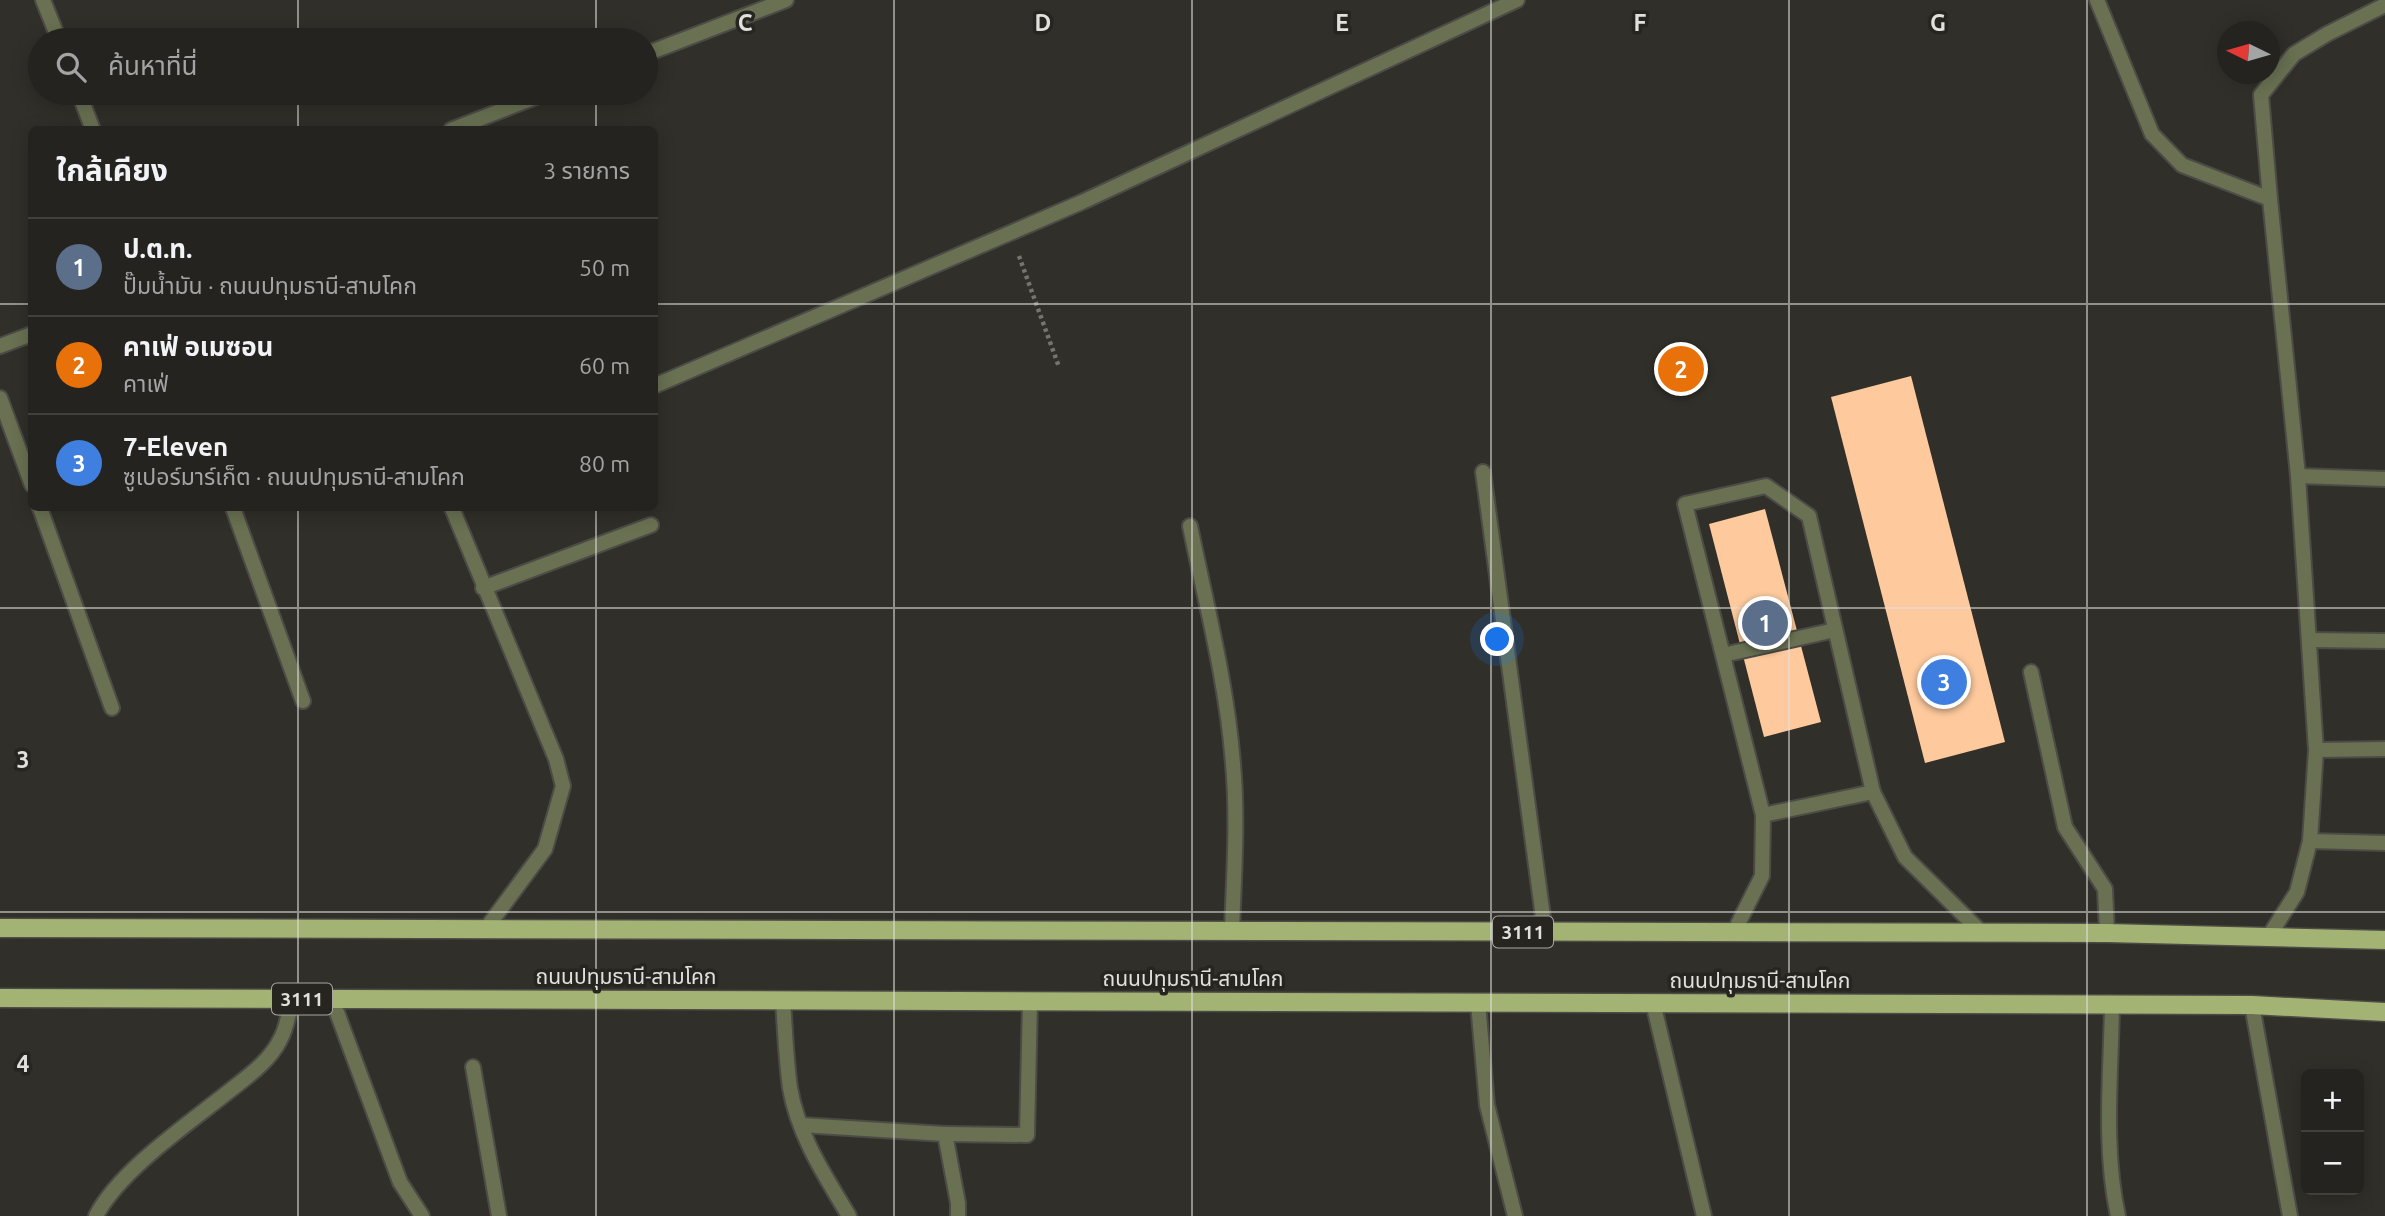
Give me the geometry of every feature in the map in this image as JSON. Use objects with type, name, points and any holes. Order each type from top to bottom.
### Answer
[{"type":"main road","name":"3111","points":[[0,928],[2107,933],[2385,940]]},
{"type":"main road","name":"ถนนปทุมธานี-สามโคก","points":[[0,998],[2252,1005],[2385,1012]]},
{"type":"street","points":[[43,0],[54,28]]},
{"type":"street","points":[[658,49],[786,0]]},
{"type":"street","points":[[658,384],[1082,202],[1517,0]]},
{"type":"street","points":[[2097,0],[2151,134],[2182,166],[2270,199]]},
{"type":"street","points":[[2269,936],[2297,892],[2310,841],[2316,750],[2298,476],[2261,95],[2294,54],[2385,5]]},
{"type":"street","points":[[84,105],[91,126]]},
{"type":"street","points":[[461,126],[515,105]]},
{"type":"street","points":[[0,346],[28,336]]},
{"type":"street","points":[[0,398],[28,474]]},
{"type":"street","points":[[1483,472],[1545,932]]},
{"type":"street","points":[[2298,476],[2385,479]]},
{"type":"street","points":[[1734,932],[1762,876],[1763,815],[1685,504],[1766,486],[1809,516],[1873,792],[1905,858],[1982,933]]},
{"type":"street","points":[[41,511],[112,708]]},
{"type":"street","points":[[234,511],[303,701]]},
{"type":"street","points":[[453,511],[556,759],[563,786],[544,849],[485,930]]},
{"type":"street","points":[[483,588],[651,526]]},
{"type":"street","points":[[1190,526],[1223,688],[1233,762],[1236,811],[1233,930]]},
{"type":"street","points":[[1723,654],[1835,630]]},
{"type":"street","points":[[2310,640],[2385,641]]},
{"type":"street","points":[[2031,672],[2065,827],[2105,889],[2107,933]]},
{"type":"street","points":[[2316,750],[2385,749]]},
{"type":"street","points":[[1763,815],[1873,792]]},
{"type":"street","points":[[2310,841],[2385,843]]},
{"type":"street","points":[[96,1216],[104,1201],[157,1148],[243,1081],[270,1056],[281,1038],[292,999]]},
{"type":"street","points":[[332,999],[400,1182],[415,1214]]},
{"type":"street","points":[[783,1001],[790,1089],[801,1125],[815,1159],[849,1216]]},
{"type":"street","points":[[801,1125],[945,1134],[1027,1135],[1030,1001]]},
{"type":"street","points":[[1478,1003],[1487,1105],[1514,1216]]},
{"type":"street","points":[[1653,1003],[1704,1216]]},
{"type":"street","points":[[2112,1005],[2110,1133],[2113,1193],[2118,1216]]},
{"type":"street","points":[[2252,1005],[2290,1216]]},
{"type":"street","points":[[473,1068],[499,1216]]},
{"type":"street","points":[[945,1134],[958,1216]]},
{"type":"path","points":[[1011,232],[1059,367]]},
{"type":"building","points":[[1911,376],[2005,742],[1925,763],[1831,397]]},
{"type":"building","points":[[1765,509],[1821,722],[1764,737],[1709,524]]},
{"type":"place","name":"คาเฟ่ อเมซอน","points":[[1681,369]]},
{"type":"place","name":"ป.ต.ท.","points":[[1765,623]]},
{"type":"place","name":"7-Eleven","points":[[1944,682]]}]
